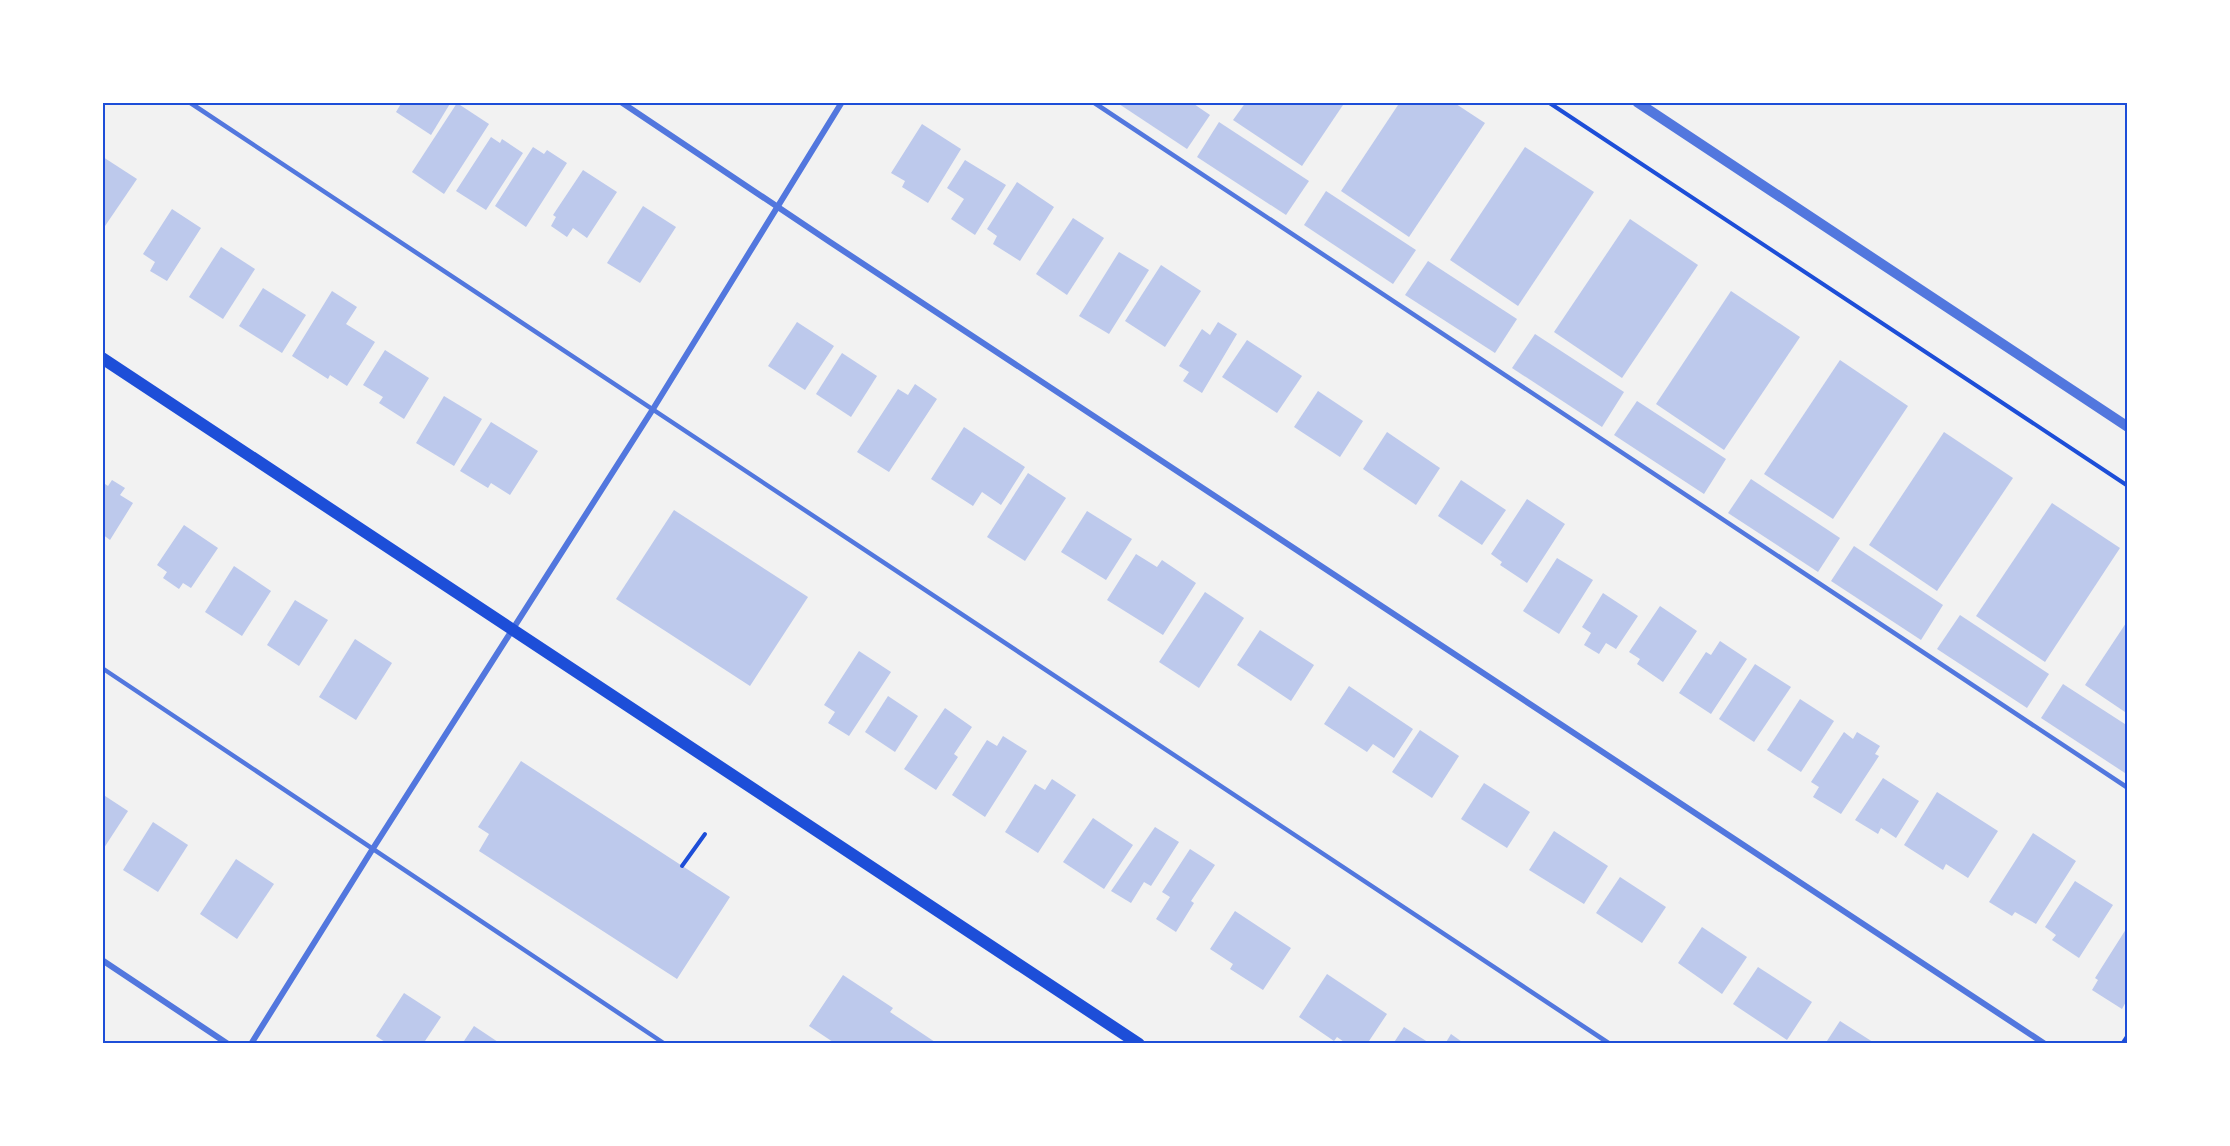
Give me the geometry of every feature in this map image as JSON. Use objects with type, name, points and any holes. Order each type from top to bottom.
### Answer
[{"type":"main road","points":[[102,358],[1139,1044]]},
{"type":"street","points":[[621,102],[2045,1044]]},
{"type":"street","points":[[251,1044],[653,409],[842,102]]},
{"type":"street","points":[[1637,102],[2128,428]]},
{"type":"street","points":[[102,960],[228,1044]]},
{"type":"lane","points":[[189,102],[1610,1044]]},
{"type":"lane","points":[[1094,102],[2128,788]]},
{"type":"lane","points":[[102,668],[664,1044]]},
{"type":"path","points":[[1548,102],[2128,486]]},
{"type":"path","points":[[682,866],[705,834]]},
{"type":"path","points":[[2122,1044],[2128,1035]]},
{"type":"building","points":[[402,102],[451,102],[431,135],[396,112]]},
{"type":"building","points":[[1116,102],[1191,102],[1210,115],[1187,149]]},
{"type":"building","points":[[1246,102],[1345,102],[1302,166],[1233,120]]},
{"type":"building","points":[[1400,102],[1453,102],[1485,123],[1409,237],[1341,191]]},
{"type":"building","points":[[457,103],[489,124],[444,194],[412,172]]},
{"type":"building","points":[[1219,122],[1309,181],[1286,215],[1197,157]]},
{"type":"building","points":[[922,124],[961,149],[928,203],[902,187],[905,181],[891,173]]},
{"type":"building","points":[[491,137],[500,143],[502,139],[523,153],[486,210],[456,191]]},
{"type":"building","points":[[533,147],[544,154],[547,150],[567,163],[526,227],[495,206]]},
{"type":"building","points":[[1525,147],[1594,192],[1518,306],[1450,260]]},
{"type":"building","points":[[103,157],[137,179],[105,226],[102,224]]},
{"type":"building","points":[[965,160],[1006,185],[975,235],[951,219],[964,199],[947,188]]},
{"type":"building","points":[[583,170],[617,192],[587,238],[573,228],[567,237],[551,226],[556,217],[553,215]]},
{"type":"building","points":[[1017,182],[1054,207],[1020,261],[993,244],[997,236],[987,229]]},
{"type":"building","points":[[1326,191],[1416,250],[1393,284],[1304,225]]},
{"type":"building","points":[[643,206],[676,227],[640,283],[607,263]]},
{"type":"building","points":[[172,209],[201,228],[167,281],[150,271],[155,262],[143,254]]},
{"type":"building","points":[[1073,218],[1104,238],[1067,295],[1036,274]]},
{"type":"building","points":[[1630,219],[1698,265],[1622,378],[1554,332]]},
{"type":"building","points":[[221,247],[255,269],[223,319],[189,297]]},
{"type":"building","points":[[1119,252],[1149,270],[1109,334],[1079,316]]},
{"type":"building","points":[[1428,261],[1517,319],[1495,353],[1405,295]]},
{"type":"building","points":[[1161,265],[1201,291],[1165,347],[1125,321]]},
{"type":"building","points":[[263,288],[306,315],[282,353],[239,326]]},
{"type":"building","points":[[332,291],[357,307],[346,324],[375,342],[347,386],[330,375],[328,379],[292,356]]},
{"type":"building","points":[[1731,291],[1800,337],[1724,450],[1656,404]]},
{"type":"building","points":[[797,322],[834,346],[805,390],[768,366]]},
{"type":"building","points":[[1218,322],[1237,334],[1202,393],[1183,381],[1189,372],[1179,366],[1202,329],[1210,335]]},
{"type":"building","points":[[1535,334],[1624,392],[1602,427],[1512,368]]},
{"type":"building","points":[[1247,340],[1302,376],[1277,413],[1222,377]]},
{"type":"building","points":[[385,350],[429,378],[404,419],[379,403],[383,397],[363,385]]},
{"type":"building","points":[[842,353],[877,376],[851,417],[816,394]]},
{"type":"building","points":[[1840,360],[1908,406],[1833,519],[1764,474]]},
{"type":"building","points":[[915,384],[937,399],[889,472],[857,452],[898,389],[908,395]]},
{"type":"building","points":[[1318,391],[1363,421],[1340,457],[1294,427]]},
{"type":"building","points":[[444,396],[482,419],[454,466],[416,443]]},
{"type":"building","points":[[1637,401],[1726,459],[1704,494],[1614,435]]},
{"type":"building","points":[[491,422],[538,451],[510,495],[491,483],[488,488],[460,471]]},
{"type":"building","points":[[964,427],[1025,467],[1001,505],[982,492],[973,506],[931,479]]},
{"type":"building","points":[[1387,432],[1440,468],[1416,505],[1363,469]]},
{"type":"building","points":[[1944,432],[2013,478],[1937,591],[1869,545]]},
{"type":"building","points":[[1028,473],[1066,498],[1025,561],[987,537]]},
{"type":"building","points":[[1751,479],[1840,538],[1818,572],[1728,513]]},
{"type":"building","points":[[112,480],[125,488],[120,495],[133,503],[110,540],[102,534],[102,482],[108,486]]},
{"type":"building","points":[[1461,480],[1506,510],[1482,545],[1438,516]]},
{"type":"building","points":[[1527,499],[1565,524],[1527,583],[1500,565],[1502,562],[1491,554]]},
{"type":"building","points":[[2052,503],[2120,548],[2045,662],[1976,616]]},
{"type":"building","points":[[674,510],[808,597],[750,686],[616,599]]},
{"type":"building","points":[[1087,511],[1132,539],[1106,580],[1061,552]]},
{"type":"building","points":[[184,525],[218,548],[191,588],[183,583],[179,589],[163,578],[167,572],[157,565]]},
{"type":"building","points":[[1854,546],[1943,605],[1921,640],[1831,581]]},
{"type":"building","points":[[1136,554],[1157,567],[1162,560],[1196,583],[1163,635],[1107,600]]},
{"type":"building","points":[[1557,558],[1593,580],[1559,634],[1523,611]]},
{"type":"building","points":[[234,566],[271,591],[242,636],[205,612]]},
{"type":"building","points":[[1205,592],[1244,618],[1199,688],[1159,662]]},
{"type":"building","points":[[1603,593],[1638,616],[1616,649],[1606,643],[1599,654],[1584,645],[1591,633],[1582,627]]},
{"type":"building","points":[[295,600],[328,620],[299,666],[267,645]]},
{"type":"building","points":[[1660,606],[1697,631],[1663,682],[1637,664],[1640,659],[1629,652]]},
{"type":"building","points":[[1960,615],[2049,674],[2027,708],[1937,649]]},
{"type":"building","points":[[2128,620],[2128,714],[2085,685]]},
{"type":"building","points":[[1260,630],[1314,665],[1291,701],[1237,665]]},
{"type":"building","points":[[355,639],[392,663],[356,720],[319,697]]},
{"type":"building","points":[[1720,641],[1747,659],[1711,714],[1679,693],[1706,652],[1711,655]]},
{"type":"building","points":[[859,651],[891,672],[849,736],[828,723],[835,712],[824,705]]},
{"type":"building","points":[[1755,664],[1791,687],[1754,742],[1719,719]]},
{"type":"building","points":[[2063,684],[2128,726],[2128,775],[2041,718]]},
{"type":"building","points":[[1349,686],[1413,729],[1394,758],[1373,744],[1367,752],[1324,724]]},
{"type":"building","points":[[888,696],[918,716],[895,752],[865,732]]},
{"type":"building","points":[[1800,699],[1834,721],[1801,772],[1767,750]]},
{"type":"building","points":[[945,708],[972,727],[954,754],[958,757],[936,790],[904,769]]},
{"type":"building","points":[[1420,730],[1459,756],[1432,798],[1392,772]]},
{"type":"building","points":[[1844,732],[1853,739],[1857,732],[1880,746],[1875,754],[1879,756],[1841,814],[1813,797],[1819,787],[1811,782]]},
{"type":"building","points":[[1003,736],[1027,751],[985,817],[952,795],[987,740],[997,746]]},
{"type":"building","points":[[521,761],[730,897],[677,979],[479,851],[489,834],[478,827]]},
{"type":"building","points":[[1883,778],[1919,801],[1896,838],[1881,828],[1878,834],[1855,820]]},
{"type":"building","points":[[1052,779],[1076,795],[1038,853],[1005,832],[1035,784],[1045,790]]},
{"type":"building","points":[[1484,783],[1530,812],[1507,848],[1461,819]]},
{"type":"building","points":[[1937,792],[1998,831],[1968,878],[1946,864],[1943,870],[1904,845]]},
{"type":"building","points":[[102,794],[128,811],[102,851]]},
{"type":"building","points":[[1093,818],[1133,845],[1104,889],[1063,862]]},
{"type":"building","points":[[153,822],[188,845],[158,892],[123,870]]},
{"type":"building","points":[[1155,827],[1179,842],[1151,886],[1144,882],[1131,903],[1111,891]]},
{"type":"building","points":[[1554,831],[1608,866],[1584,904],[1529,870]]},
{"type":"building","points":[[2033,833],[2076,861],[2036,924],[2015,912],[2012,916],[1989,902]]},
{"type":"building","points":[[1190,849],[1215,865],[1191,901],[1194,903],[1176,932],[1156,919],[1170,897],[1162,892]]},
{"type":"building","points":[[236,859],[274,884],[237,939],[200,914]]},
{"type":"building","points":[[1620,877],[1666,907],[1642,943],[1596,913]]},
{"type":"building","points":[[2075,881],[2113,905],[2079,958],[2052,940],[2056,935],[2045,927]]},
{"type":"building","points":[[1235,911],[1291,948],[1263,990],[1230,969],[1233,964],[1210,949]]},
{"type":"building","points":[[2128,926],[2128,998],[2122,1009],[2092,990],[2098,980],[2095,978]]},
{"type":"building","points":[[1702,927],[1747,957],[1722,994],[1678,963]]},
{"type":"building","points":[[1758,967],[1812,1002],[1787,1040],[1733,1004]]},
{"type":"building","points":[[1327,974],[1387,1014],[1367,1044],[1347,1044],[1337,1037],[1334,1041],[1299,1017]]},
{"type":"building","points":[[843,975],[893,1008],[890,1012],[938,1044],[836,1044],[809,1026]]},
{"type":"building","points":[[404,993],[441,1017],[423,1044],[388,1044],[376,1036]]},
{"type":"building","points":[[1840,1021],[1876,1044],[1825,1044]]},
{"type":"building","points":[[474,1026],[501,1044],[462,1044]]},
{"type":"building","points":[[1404,1027],[1431,1044],[1393,1044]]},
{"type":"building","points":[[1451,1034],[1465,1044],[1445,1044]]}]
